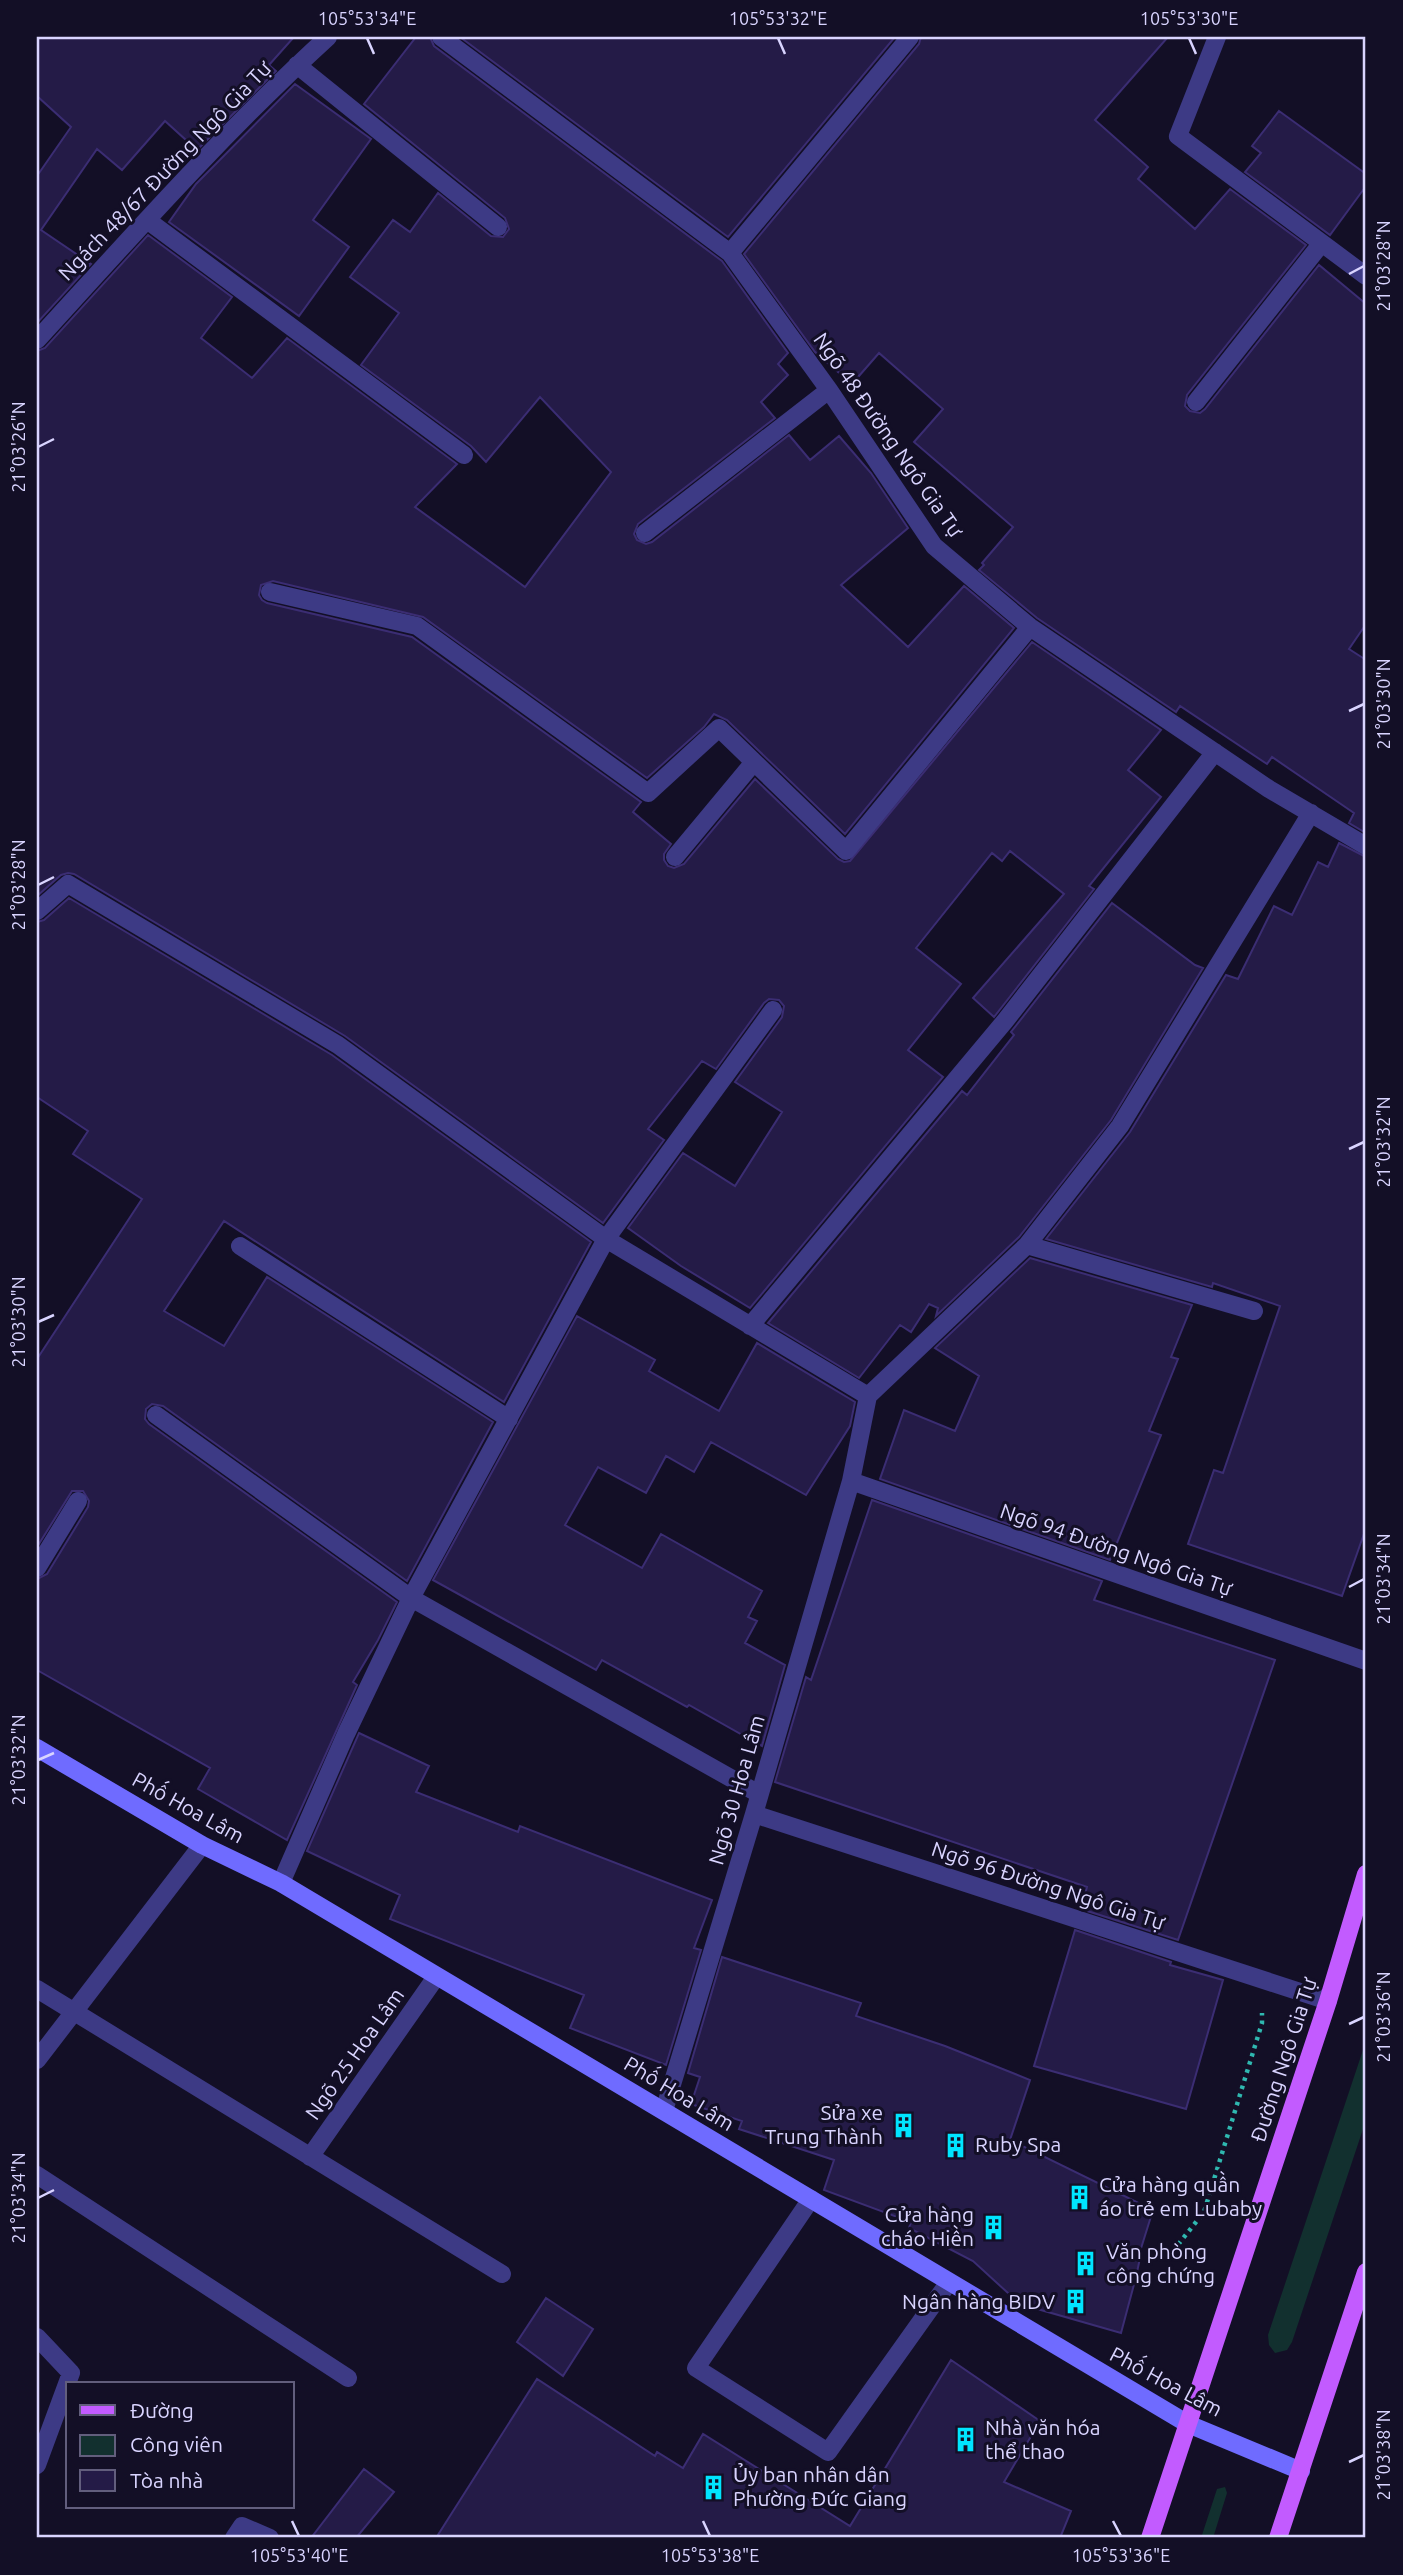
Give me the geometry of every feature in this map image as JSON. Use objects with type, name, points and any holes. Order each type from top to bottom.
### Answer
[{"type":"main road","name":"Đường Ngô Gia Tự","points":[[1150,2538],[1328,2001],[1366,1874]]},
{"type":"main road","points":[[1278,2538],[1366,2272]]},
{"type":"street","name":"Ngách 48/67 Đường Ngô Gia Tự","points":[[37,340],[147,220],[297,65],[328,37]]},
{"type":"street","name":"Ngõ 48 Đường Ngô Gia Tự","points":[[441,37],[730,253],[829,390],[934,546],[1030,627],[1269,789],[1366,846]]},
{"type":"street","points":[[730,253],[910,37]]},
{"type":"street","points":[[1217,37],[1178,136],[1366,276]]},
{"type":"street","points":[[297,65],[499,228]]},
{"type":"street","points":[[147,220],[464,455]]},
{"type":"street","points":[[1196,401],[1321,244]]},
{"type":"street","points":[[645,533],[829,390]]},
{"type":"street","points":[[270,592],[417,626],[648,793],[719,728],[846,851],[1030,627]]},
{"type":"street","points":[[750,1326],[1005,1021],[1215,752]]},
{"type":"street","points":[[675,857],[754,762]]},
{"type":"street","points":[[37,911],[68,884],[338,1045],[606,1239],[867,1396],[1027,1245],[1120,1126],[1311,813]]},
{"type":"street","points":[[281,1883],[346,1734],[411,1598],[606,1239],[773,1010]]},
{"type":"street","points":[[1027,1245],[1254,1311]]},
{"type":"street","points":[[240,1246],[509,1419]]},
{"type":"street","name":"Ngõ 30 Hoa Lâm","points":[[664,2111],[851,1481],[867,1396]]},
{"type":"street","points":[[156,1415],[411,1598],[759,1794]]},
{"type":"street","name":"Ngõ 94 Đường Ngô Gia Tự","points":[[851,1481],[1366,1661]]},
{"type":"street","points":[[37,1568],[78,1500]]},
{"type":"street","name":"Phố Hoa Lâm","points":[[37,1748],[202,1845],[281,1883],[1188,2424],[1301,2470]]},
{"type":"street","name":"Ngõ 96 Đường Ngô Gia Tự","points":[[754,1814],[1328,2001]]},
{"type":"street","points":[[37,2060],[202,1845]]},
{"type":"street","name":"Ngõ 25 Hoa Lâm","points":[[310,2157],[436,1977]]},
{"type":"street","points":[[37,1989],[502,2274]]},
{"type":"street","points":[[37,2175],[348,2378]]},
{"type":"street","points":[[811,2199],[696,2368],[828,2452],[949,2282]]},
{"type":"street","points":[[37,2337],[71,2373],[68,2382]]},
{"type":"street","points":[[37,2465],[66,2387]]},
{"type":"street","points":[[234,2538],[242,2526],[270,2538]]},
{"type":"path","points":[[1173,2251],[1204,2212],[1262,2023],[1262,2011]]},
{"type":"green space","points":[[1366,2041],[1366,2120],[1292,2342],[1287,2350],[1275,2353],[1269,2345],[1268,2335]]},
{"type":"green space","points":[[1225,2487],[1227,2493],[1213,2538],[1201,2538],[1217,2489]]},
{"type":"building","points":[[37,37],[294,37],[269,65],[276,71],[197,150],[165,121],[122,170],[97,149],[41,230],[91,264],[37,323],[37,176],[71,127],[37,96]]},
{"type":"building","points":[[416,37],[430,37],[434,46],[722,261],[788,353],[778,364],[788,375],[761,402],[775,418],[638,524],[634,534],[637,540],[646,544],[652,542],[789,435],[810,460],[839,436],[871,473],[908,528],[841,585],[908,647],[964,586],[1014,628],[845,834],[727,720],[714,714],[704,727],[647,778],[423,617],[273,581],[261,585],[259,595],[262,600],[412,637],[641,802],[633,812],[671,844],[664,854],[664,860],[668,866],[674,868],[684,864],[755,779],[838,859],[850,861],[1032,642],[1161,730],[1128,770],[1161,797],[1089,886],[1094,889],[994,1017],[973,998],[1064,894],[1010,851],[1002,861],[992,853],[916,948],[961,984],[908,1050],[943,1077],[750,1308],[681,1266],[628,1228],[683,1153],[735,1186],[782,1112],[735,1082],[782,1017],[784,1006],[779,1000],[769,999],[764,1003],[716,1069],[702,1061],[648,1129],[664,1140],[603,1223],[345,1036],[74,874],[61,875],[37,896],[37,351],[45,348],[148,235],[232,297],[201,338],[252,378],[287,338],[457,464],[415,507],[525,587],[611,472],[540,397],[486,462],[471,446],[361,365],[399,313],[350,277],[393,220],[410,232],[438,193],[491,236],[503,237],[509,229],[505,218],[364,104]]},
{"type":"building","points":[[460,37],[895,37],[728,237]]},
{"type":"building","points":[[921,37],[1168,37],[1095,120],[1148,167],[1138,179],[1195,229],[1230,189],[1306,245],[1187,395],[1185,406],[1190,411],[1200,413],[1205,409],[1319,265],[1366,304],[1366,624],[1349,649],[1366,660],[1366,833],[1349,823],[1354,813],[1272,757],[1267,764],[1180,706],[1176,712],[1037,618],[979,570],[1013,527],[914,442],[943,409],[879,353],[852,384],[815,352],[744,254],[919,44]]},
{"type":"building","points":[[295,84],[371,139],[313,220],[349,247],[299,316],[169,222],[196,184]]},
{"type":"building","points":[[1279,111],[1366,174],[1366,186],[1330,235],[1245,172],[1261,153],[1252,146]]},
{"type":"building","points":[[1339,843],[1366,857],[1366,1528],[1342,1596],[1188,1544],[1214,1470],[1223,1473],[1280,1306],[1213,1283],[1212,1287],[1046,1239],[1130,1132],[1226,975],[1238,979],[1274,906],[1292,915],[1318,862],[1328,867]]},
{"type":"building","points":[[69,898],[332,1055],[591,1242],[504,1402],[224,1221],[164,1311],[224,1346],[267,1277],[493,1422],[407,1581],[163,1406],[152,1404],[146,1409],[145,1419],[149,1424],[397,1602],[353,1682],[357,1685],[287,1840],[198,1789],[210,1768],[37,1670],[37,1579],[47,1574],[88,1507],[89,1501],[83,1491],[72,1491],[37,1547],[37,1359],[142,1199],[73,1154],[88,1131],[37,1097],[37,922],[44,920]]},
{"type":"building","points":[[1112,903],[1195,965],[1203,968],[1111,1120],[1019,1237],[936,1316],[938,1308],[929,1304],[911,1332],[900,1325],[859,1378],[768,1323],[962,1091],[967,1095],[1014,1035],[1011,1032]]},
{"type":"building","points":[[1030,1258],[1192,1305],[1171,1357],[1178,1359],[1149,1431],[1161,1435],[1110,1560],[880,1479],[904,1410],[955,1431],[979,1376],[935,1348]]},
{"type":"building","points":[[577,1316],[655,1360],[649,1371],[719,1411],[757,1343],[855,1402],[850,1426],[806,1495],[711,1442],[694,1472],[666,1456],[646,1493],[598,1467],[565,1525],[642,1568],[661,1534],[762,1591],[748,1617],[757,1621],[745,1643],[785,1665],[762,1746],[602,1660],[596,1670],[433,1580]]},
{"type":"building","points":[[872,1500],[1102,1581],[1094,1600],[1275,1660],[1178,1940],[1081,1909],[1087,1887],[775,1782],[806,1677],[811,1680]]},
{"type":"building","points":[[359,1733],[429,1766],[416,1792],[518,1832],[520,1826],[712,1900],[694,1948],[701,1950],[666,2065],[570,2028],[584,1995],[390,1919],[400,1895],[307,1851]]},
{"type":"building","points":[[1075,1930],[1171,1962],[1170,1965],[1223,1980],[1186,2109],[1034,2066]]},
{"type":"building","points":[[722,1957],[861,2003],[856,2016],[945,2046],[1030,2080],[1010,2140],[1153,2210],[1138,2258],[1136,2277],[1121,2333],[1020,2304],[973,2261],[909,2228],[911,2222],[824,2190],[834,2160],[739,2129],[742,2121],[691,2104],[700,2077],[688,2073]]},
{"type":"building","points":[[546,2298],[593,2329],[563,2376],[517,2342]]},
{"type":"building","points":[[951,2360],[1040,2421],[1004,2482],[1071,2511],[1060,2538],[436,2538],[537,2379],[655,2456],[657,2452],[683,2468],[703,2434],[850,2526]]},
{"type":"building","points":[[364,2469],[394,2492],[356,2538],[311,2538]]},
{"type":"place","name":"Sửa xe Trung Thành","points":[[903,2125]]},
{"type":"place","name":"Ruby Spa","points":[[955,2145]]},
{"type":"place","name":"Cửa hàng quần áo trẻ em Lubaby","points":[[1079,2197]]},
{"type":"place","name":"Cửa hàng cháo Hiền","points":[[994,2227]]},
{"type":"place","name":"Văn phòng công chứng","points":[[1086,2264]]},
{"type":"place","name":"Ngân hàng BIDV","points":[[1075,2302]]},
{"type":"place","name":"Nhà văn hóa thể thao","points":[[965,2440]]},
{"type":"place","name":"Ủy ban nhân dân Phường Đức Giang","points":[[713,2487]]}]
